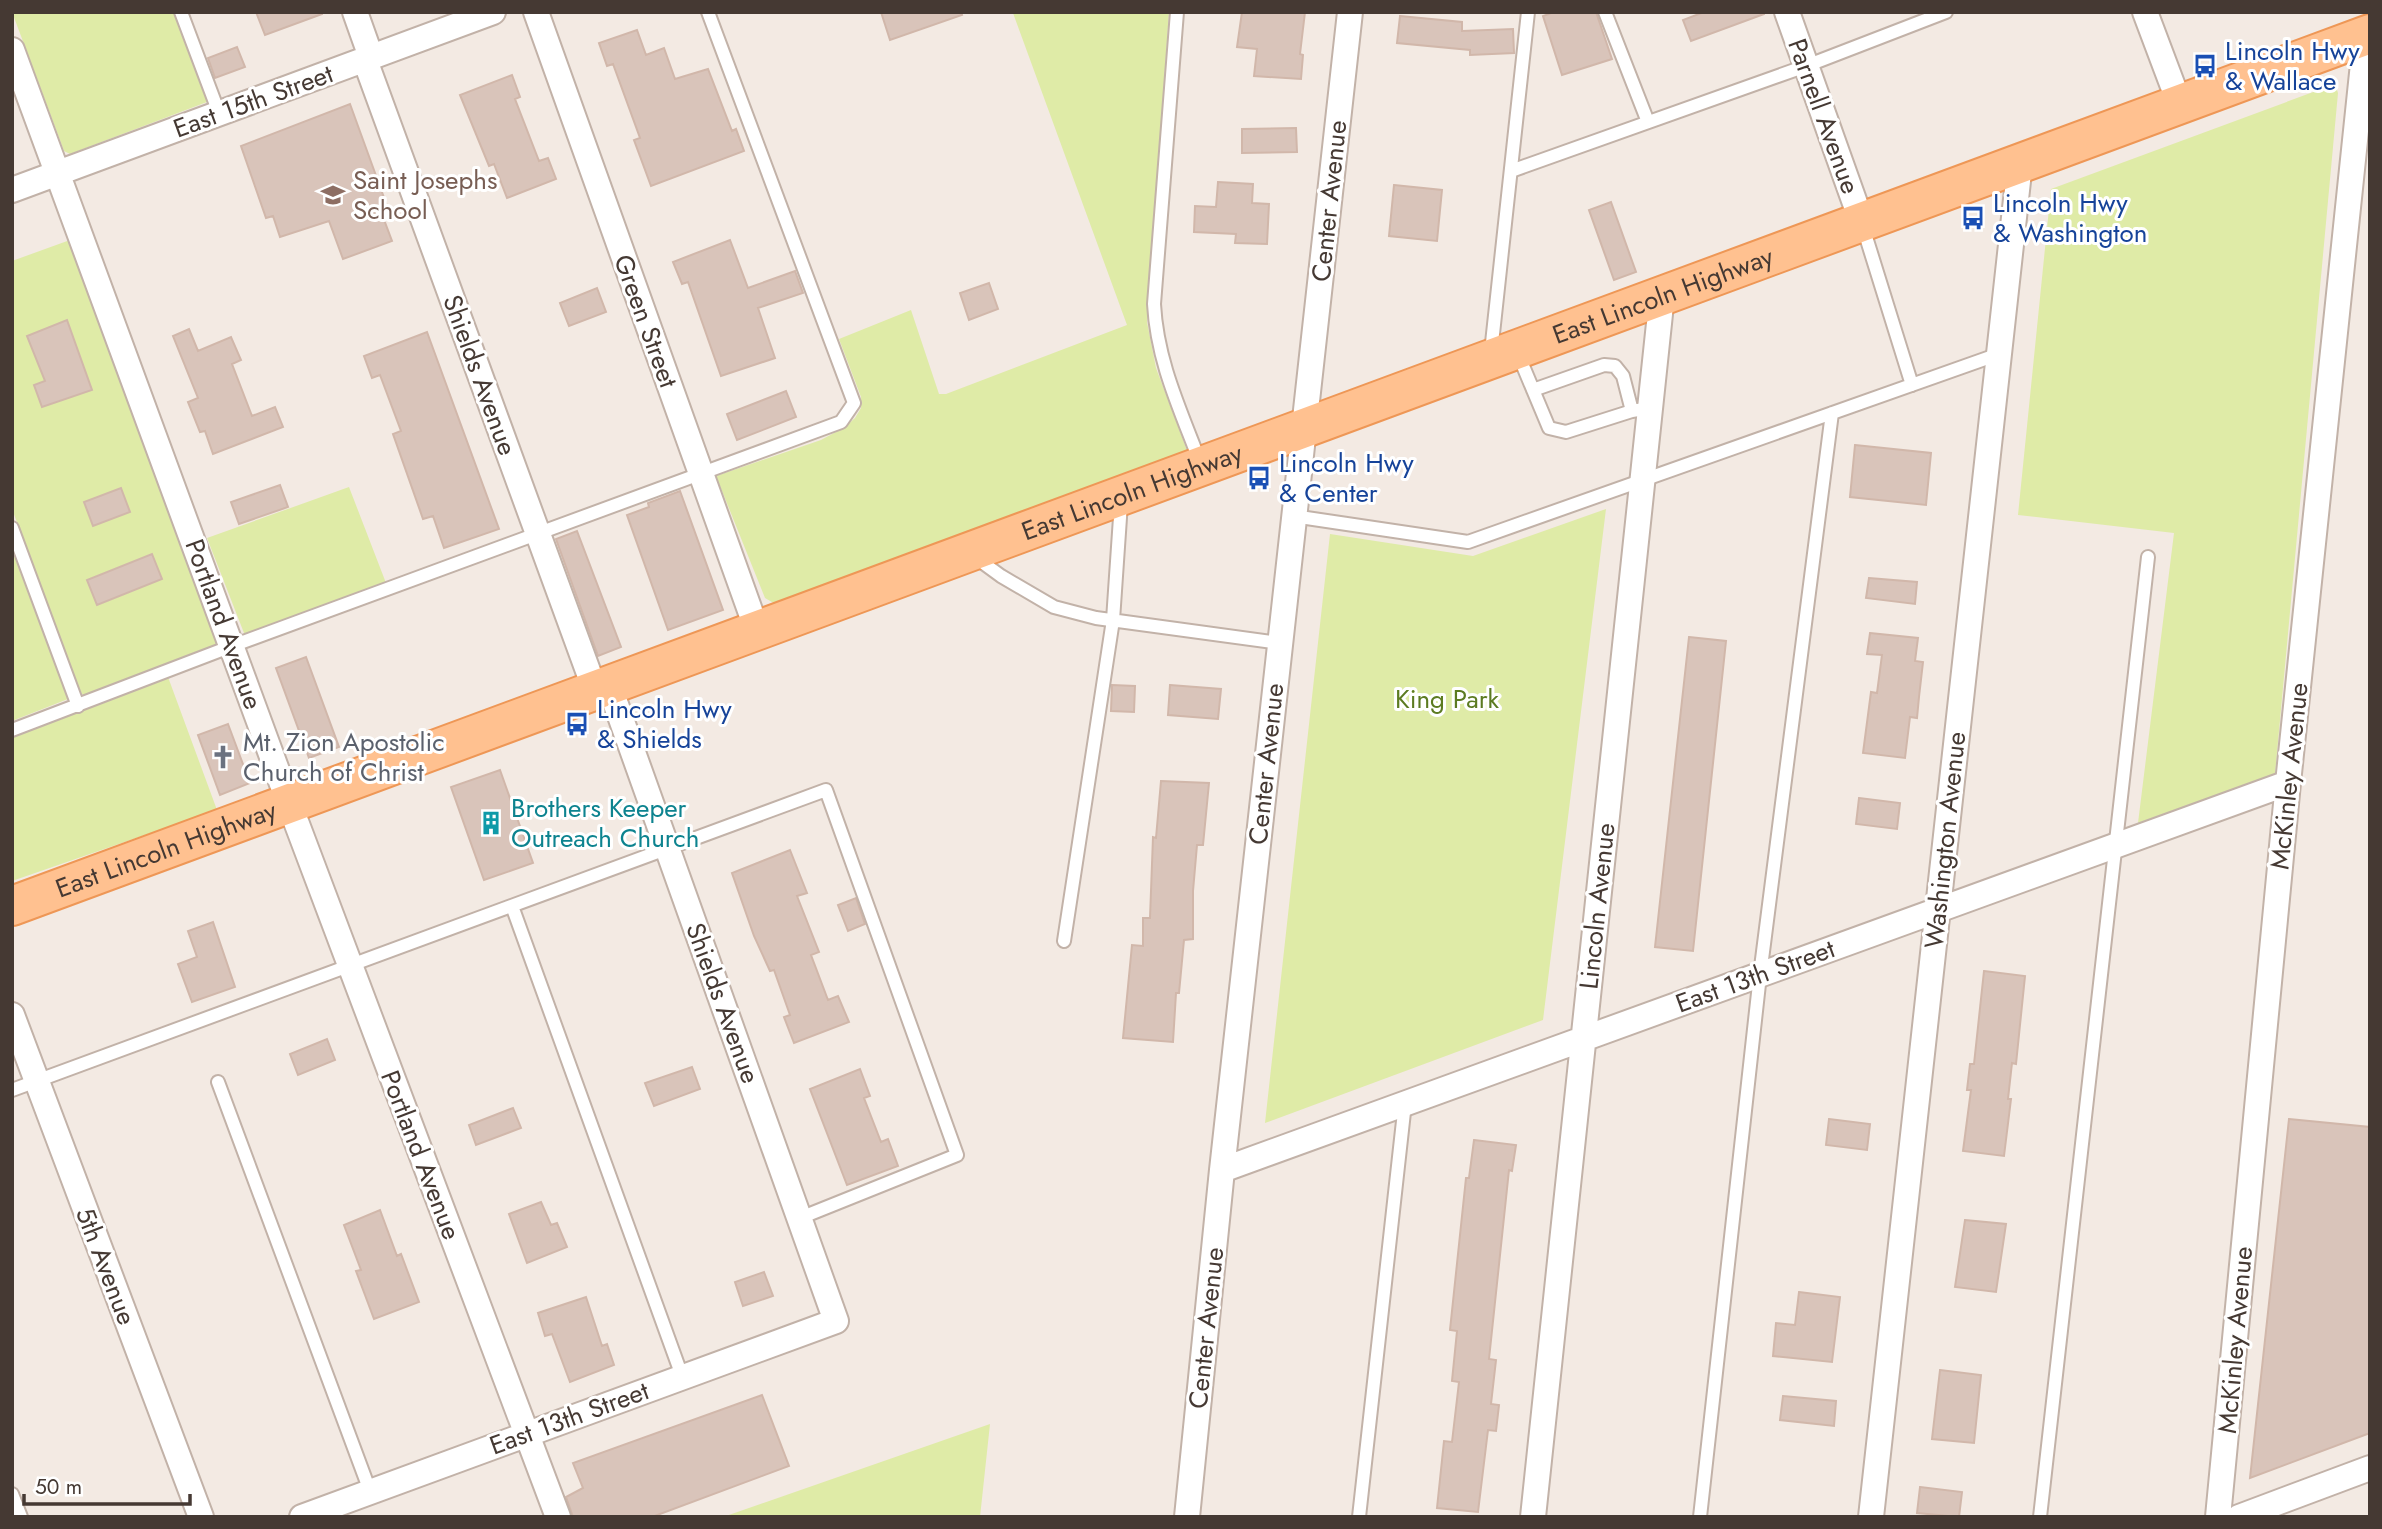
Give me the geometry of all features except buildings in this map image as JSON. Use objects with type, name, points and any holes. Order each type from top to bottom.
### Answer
[{"type":"main road","name":"East Lincoln Highway","points":[[12,906],[2368,34]]},
{"type":"street","name":"Shields Avenue","points":[[355,12],[368,58],[538,533],[667,848],[836,1321]]},
{"type":"street","name":"East 15th Street","points":[[12,190],[493,12]]},
{"type":"street","name":"Green Street","points":[[536,12],[757,630]]},
{"type":"street","name":"Center Avenue","points":[[1187,1517],[1279,643],[1350,12]]},
{"type":"street","name":"Parnell Avenue","points":[[1787,12],[1861,220]]},
{"type":"street","points":[[2145,12],[2180,105]]},
{"type":"street","name":"McKinley Avenue","points":[[2218,1517],[2288,783],[2368,34]]},
{"type":"street","name":"Portland Avenue","points":[[12,50],[349,965],[558,1517]]},
{"type":"street","name":"Washington Avenue","points":[[1871,1517],[2020,163]]},
{"type":"street","name":"Lincoln Avenue","points":[[1533,1517],[1642,481],[1641,409],[1662,295]]},
{"type":"street","name":"East 13th Street","points":[[1222,1170],[2288,783]]},
{"type":"street","name":"5th Avenue","points":[[12,1015],[201,1517]]},
{"type":"street","name":"East 13th Street","points":[[302,1517],[836,1321]]},
{"type":"street","points":[[2239,1517],[2370,1468]]},
{"type":"lane","points":[[181,12],[219,113]]},
{"type":"lane","points":[[12,730],[232,646],[841,422],[854,403],[708,12]]},
{"type":"lane","points":[[1177,12],[1155,291],[1155,327],[1161,359],[1202,466]]},
{"type":"lane","points":[[1528,12],[1511,171],[1503,354],[1533,390],[1549,428],[1558,432],[1566,432],[1641,409],[1615,366],[1604,365],[1533,390]]},
{"type":"lane","points":[[1605,12],[1648,122]]},
{"type":"lane","points":[[1511,171],[1806,66],[1946,12]]},
{"type":"lane","points":[[1861,220],[1912,385]]},
{"type":"lane","points":[[1293,516],[1468,542],[1999,354]]},
{"type":"lane","points":[[1700,1517],[1760,975],[1832,413]]},
{"type":"lane","points":[[1064,941],[1113,620],[1121,496]]},
{"type":"lane","points":[[12,528],[78,706]]},
{"type":"lane","points":[[968,552],[1001,576],[1054,607],[1096,618],[1279,643]]},
{"type":"lane","points":[[2040,1517],[2148,557]]},
{"type":"lane","points":[[12,1090],[826,790],[957,1156],[800,1218]]},
{"type":"lane","points":[[512,906],[682,1376]]},
{"type":"lane","points":[[218,1082],[370,1491]]},
{"type":"lane","points":[[1359,1517],[1405,1103]]},
{"type":"lane","points":[[12,1494],[21,1517]]},
{"type":"green space","points":[[12,12],[173,12],[207,102],[70,154],[64,151]]},
{"type":"green space","points":[[1169,12],[1147,322],[1156,368],[1188,453],[777,605],[765,598],[716,476],[821,440],[845,427],[855,418],[861,408],[861,397],[839,339],[911,310],[939,394],[946,394],[1127,325],[1013,13]]},
{"type":"green space","points":[[2335,84],[2338,93],[2275,774],[2138,823],[2174,533],[2018,515],[2051,189]]},
{"type":"green space","points":[[70,240],[220,640],[218,644],[86,695],[82,694],[78,686],[12,509],[12,261]]},
{"type":"green space","points":[[349,487],[386,583],[248,634],[244,633],[207,538]]},
{"type":"green space","name":"King Park","points":[[1606,509],[1543,1020],[1265,1123],[1330,534],[1473,556]]},
{"type":"green space","points":[[12,550],[68,699],[12,721]]},
{"type":"green space","points":[[168,677],[217,810],[12,881],[12,735]]},
{"type":"green space","points":[[990,1424],[980,1517],[723,1517]]},
{"type":"place","name":"Lincoln Hwy & Wallace","points":[[2205,66]]},
{"type":"place","name":"Saint Josephs School","points":[[333,195]]},
{"type":"place","name":"Lincoln Hwy & Washington","points":[[1973,218]]},
{"type":"place","name":"Lincoln Hwy & Center","points":[[1259,478]]},
{"type":"place","name":"Lincoln Hwy & Shields","points":[[577,724]]},
{"type":"place","name":"Mt. Zion Apostolic Church of Christ","points":[[223,757]]},
{"type":"place","name":"Brothers Keeper Outreach Church","points":[[491,823]]}]
